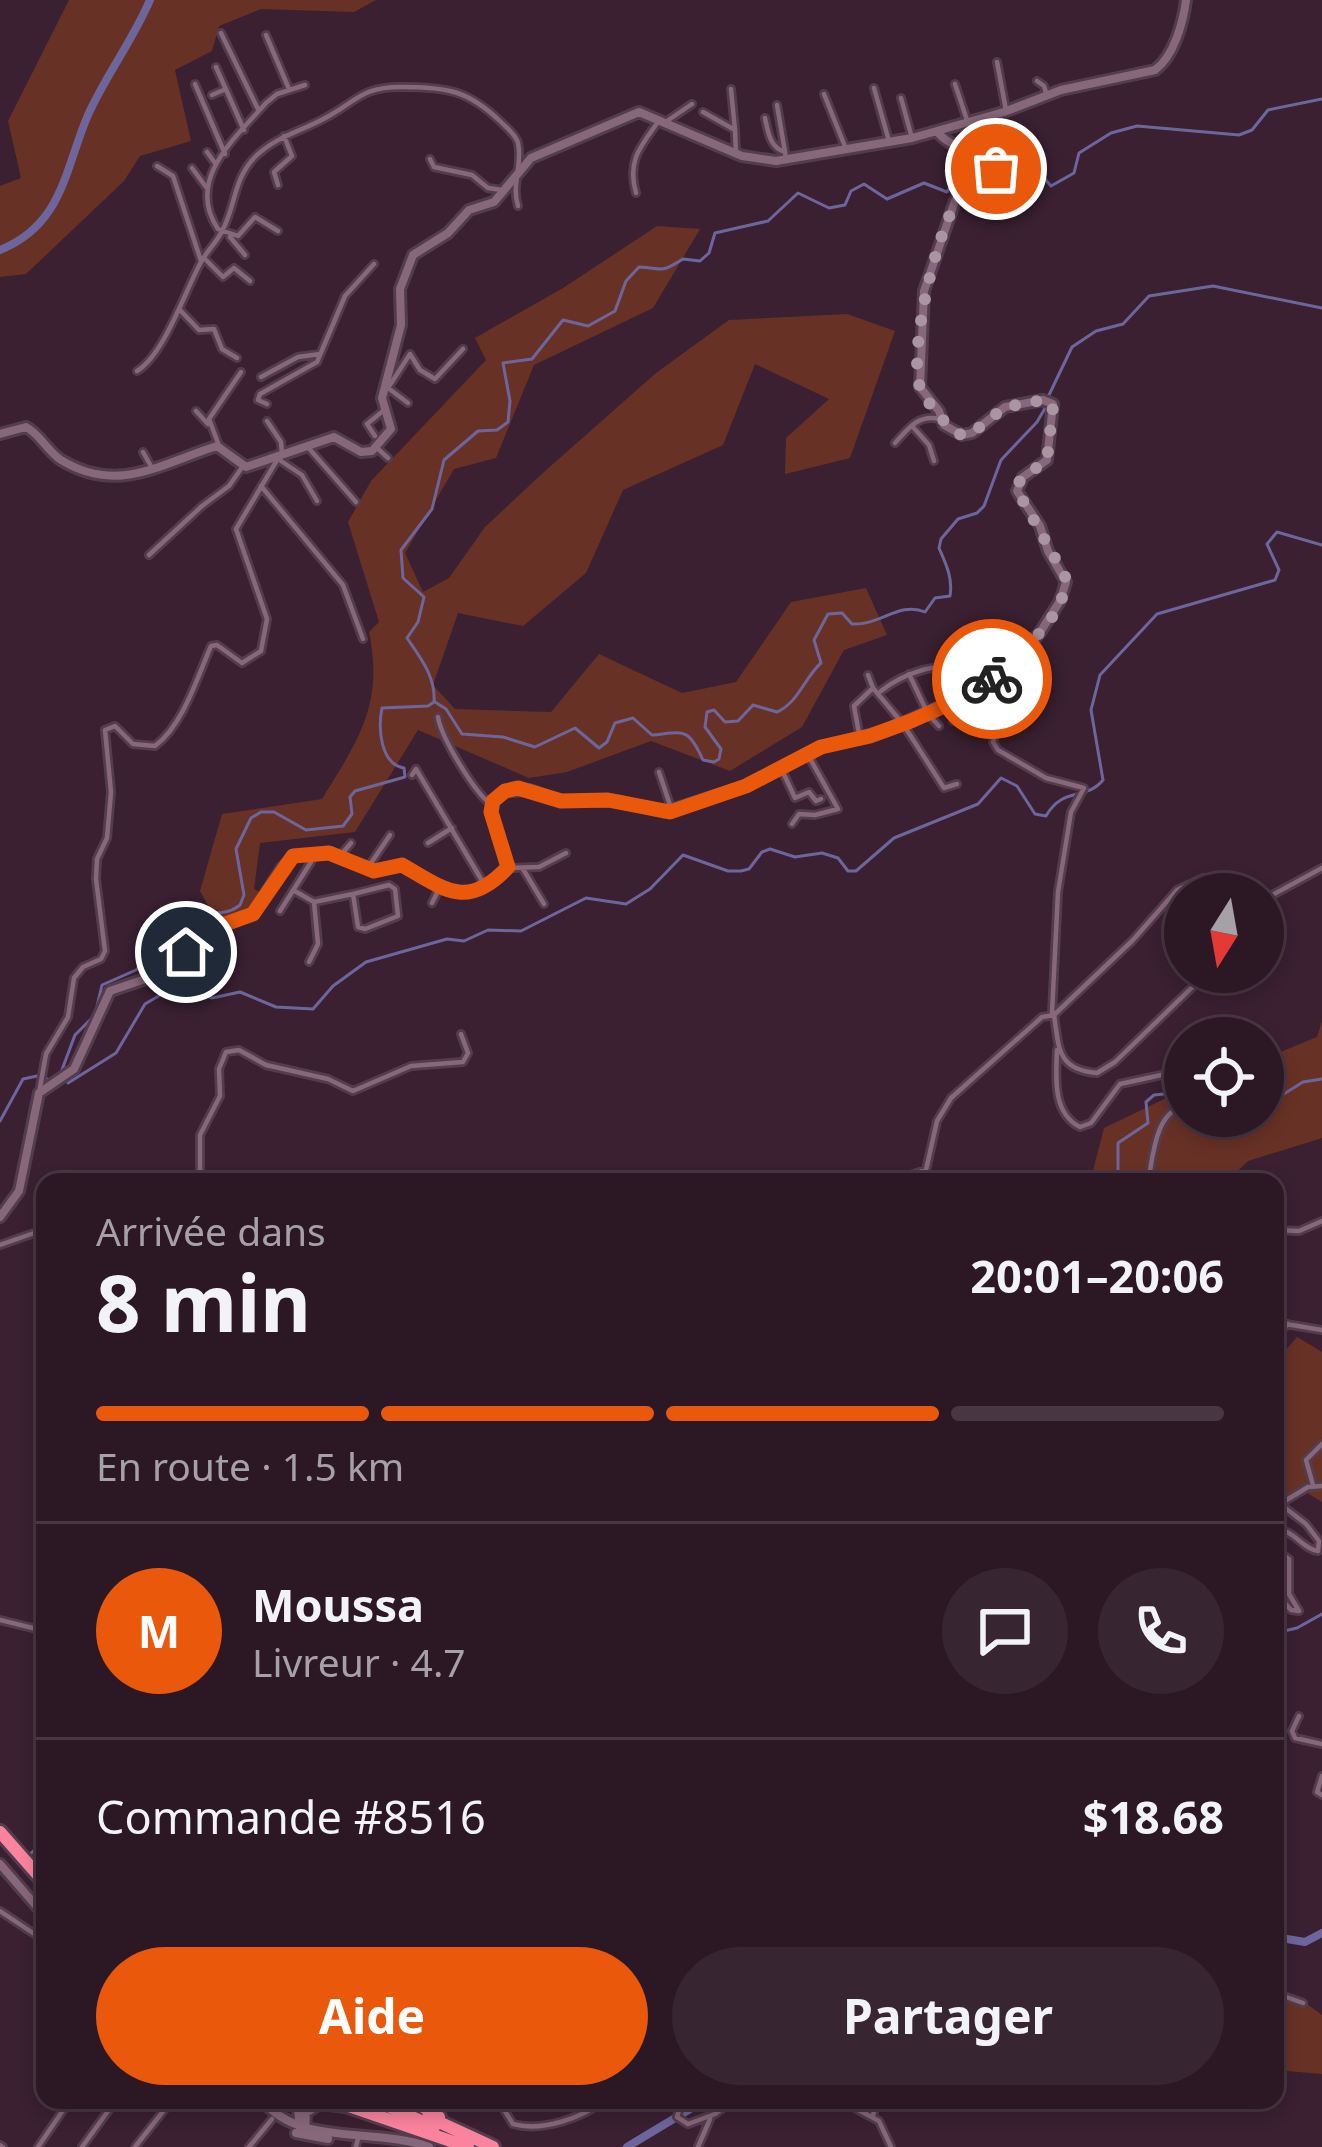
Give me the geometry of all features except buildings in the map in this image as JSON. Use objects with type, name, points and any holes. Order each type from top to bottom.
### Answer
[{"type":"highway","points":[[0,1832],[36,1873]]},
{"type":"highway","points":[[0,1844],[36,1883]]},
{"type":"highway","points":[[358,2109],[468,2147]]},
{"type":"highway","points":[[395,2109],[478,2147]]},
{"type":"highway","points":[[411,2109],[496,2147]]},
{"type":"highway","points":[[428,2109],[496,2147]]},
{"type":"street","points":[[149,555],[229,486],[243,466],[334,437],[364,453],[377,448],[391,429],[383,411],[401,325],[400,289],[410,260],[448,233],[466,213],[496,200],[519,168],[538,154],[643,113],[736,154],[764,160],[912,138],[1047,96],[1160,68],[1183,20],[1186,0]]},
{"type":"street","points":[[221,33],[263,123]]},
{"type":"street","points":[[266,35],[289,89]]},
{"type":"street","points":[[998,62],[1006,112]]},
{"type":"street","points":[[210,75],[217,69],[244,130]]},
{"type":"street","points":[[1036,81],[1047,96]]},
{"type":"street","points":[[195,84],[225,154]]},
{"type":"street","points":[[955,84],[968,123]]},
{"type":"street","points":[[206,187],[215,163],[258,112],[272,98],[305,85]]},
{"type":"street","points":[[137,371],[154,358],[222,232],[239,178],[255,157],[368,90],[423,87],[476,99],[518,142],[514,190],[518,206]]},
{"type":"street","points":[[731,88],[736,154]]},
{"type":"street","points":[[874,88],[889,142]]},
{"type":"street","points":[[212,95],[226,89]]},
{"type":"street","points":[[824,94],[846,149]]},
{"type":"street","points":[[901,98],[912,138]]},
{"type":"street","points":[[636,193],[633,159],[660,123],[692,104]]},
{"type":"street","points":[[777,105],[785,156]]},
{"type":"street","points":[[227,115],[234,108]]},
{"type":"street","points":[[703,112],[735,130]]},
{"type":"street","points":[[765,118],[769,137],[785,156]]},
{"type":"street","points":[[938,131],[944,140],[974,150],[1001,175],[995,187],[974,184],[960,193],[924,291],[919,383],[956,434],[968,435],[1005,407],[1049,401],[1053,410],[1047,460],[1020,480],[1017,490],[1066,582],[1060,601],[1011,683],[993,742],[998,750],[1046,778],[1084,791],[1071,812],[1058,892],[1053,1014],[1061,1108],[1080,1127],[1091,1123],[1120,1084],[1164,1075]]},
{"type":"street","points":[[278,185],[274,172],[292,156],[284,136]]},
{"type":"street","points":[[518,142],[528,136]]},
{"type":"street","points":[[207,152],[215,163]]},
{"type":"street","points":[[158,166],[173,176],[196,256],[221,276],[234,268],[250,281]]},
{"type":"street","points":[[432,166],[472,175],[488,188],[502,190]]},
{"type":"street","points":[[192,168],[206,187],[212,218],[245,255]]},
{"type":"street","points":[[230,236],[241,235],[255,217],[278,230]]},
{"type":"street","points":[[267,404],[258,400],[260,394],[314,365],[345,296],[374,264]]},
{"type":"street","points":[[178,308],[199,330],[214,329],[221,350]]},
{"type":"street","points":[[386,386],[410,354],[433,383],[464,349]]},
{"type":"street","points":[[209,352],[221,350],[237,358]]},
{"type":"street","points":[[261,377],[298,356],[320,354]]},
{"type":"street","points":[[208,424],[241,372]]},
{"type":"street","points":[[386,386],[408,403]]},
{"type":"street","points":[[196,411],[220,446],[243,466]]},
{"type":"street","points":[[375,436],[367,424],[383,411]]},
{"type":"street","points":[[895,443],[927,417],[941,419]]},
{"type":"street","points":[[0,1217],[20,1191],[46,1054],[68,1017],[74,978],[101,958],[106,946],[96,879],[97,859],[107,838],[111,792],[105,727],[115,726],[137,746],[155,746],[166,737],[184,706],[211,646],[217,645],[242,663],[261,651],[267,619],[236,529],[280,456],[281,442],[267,421]]},
{"type":"street","points":[[911,426],[934,461]]},
{"type":"street","points":[[0,434],[16,427],[29,428],[61,460],[97,472],[135,476],[220,446]]},
{"type":"street","points":[[306,445],[356,502]]},
{"type":"street","points":[[377,448],[388,458]]},
{"type":"street","points":[[143,452],[154,472]]},
{"type":"street","points":[[280,456],[302,475],[317,500]]},
{"type":"street","points":[[262,486],[343,585],[363,639]]},
{"type":"street","points":[[508,867],[493,825],[492,805],[497,796],[518,788],[561,801],[608,800],[672,811],[746,786],[821,747],[860,739],[960,699],[997,675],[1039,634]]},
{"type":"street","points":[[1012,638],[1022,647]]},
{"type":"street","points":[[991,662],[997,675]]},
{"type":"street","points":[[860,739],[854,706],[909,674],[959,666],[964,713],[953,722]]},
{"type":"street","points":[[909,674],[928,714],[940,726]]},
{"type":"street","points":[[868,675],[944,788],[957,784]]},
{"type":"street","points":[[438,718],[440,730],[480,795],[492,805]]},
{"type":"street","points":[[821,747],[830,759]]},
{"type":"street","points":[[792,824],[799,814],[838,808],[807,754]]},
{"type":"street","points":[[781,767],[796,798],[809,792],[820,800]]},
{"type":"street","points":[[412,775],[416,769],[484,884]]},
{"type":"street","points":[[659,772],[672,811]]},
{"type":"street","points":[[428,842],[452,828]]},
{"type":"street","points":[[371,870],[390,835]]},
{"type":"street","points":[[340,856],[351,843]]},
{"type":"street","points":[[39,1093],[70,1074],[114,988],[142,982],[182,956],[206,931],[253,914],[291,857],[317,852],[371,870],[402,865],[463,894],[508,867],[539,867],[566,854]]},
{"type":"street","points":[[280,911],[311,862]]},
{"type":"street","points":[[1284,889],[1322,868]]},
{"type":"street","points":[[523,869],[544,904]]},
{"type":"street","points":[[371,870],[380,886]]},
{"type":"street","points":[[293,890],[314,902],[356,893],[380,886],[394,884],[398,916],[362,929],[357,925],[356,893],[352,884]]},
{"type":"street","points":[[432,903],[440,887]]},
{"type":"street","points":[[309,962],[318,941],[314,902]]},
{"type":"street","points":[[919,1173],[926,1171],[938,1121],[951,1098],[1017,1038],[1053,1014],[1164,906]]},
{"type":"street","points":[[318,941],[328,940]]},
{"type":"street","points":[[1057,1048],[1079,1069],[1102,1071],[1186,993]]},
{"type":"street","points":[[200,1173],[200,1135],[220,1096],[220,1060],[226,1052],[239,1050],[266,1065],[328,1079],[352,1091],[412,1066],[464,1062],[468,1053],[461,1034]]},
{"type":"street","points":[[1150,1173],[1164,1120]]},
{"type":"street","points":[[1284,1230],[1299,1231],[1322,1221]]},
{"type":"street","points":[[0,1245],[36,1232]]},
{"type":"street","points":[[1284,1322],[1322,1330]]},
{"type":"street","points":[[1284,1328],[1288,1324]]},
{"type":"street","points":[[1312,1485],[1306,1460],[1322,1444]]},
{"type":"street","points":[[1284,1502],[1312,1485],[1322,1486]]},
{"type":"street","points":[[1284,1507],[1306,1524],[1319,1541],[1318,1551],[1284,1530]]},
{"type":"street","points":[[1284,1556],[1289,1559],[1289,1594],[1299,1611],[1284,1602]]},
{"type":"street","points":[[0,1620],[36,1629]]},
{"type":"street","points":[[1299,1716],[1292,1731],[1295,1738],[1322,1744]]},
{"type":"street","points":[[1322,1775],[1317,1792],[1322,1795]]},
{"type":"street","points":[[0,1864],[36,1906]]},
{"type":"street","points":[[0,1911],[36,1935]]},
{"type":"street","points":[[1284,1997],[1303,2003]]},
{"type":"street","points":[[38,2147],[64,2109]]},
{"type":"street","points":[[82,2147],[109,2109]]},
{"type":"street","points":[[135,2147],[163,2109]]},
{"type":"street","points":[[268,2109],[280,2120],[330,2139],[359,2134]]},
{"type":"street","points":[[303,2130],[311,2109]]},
{"type":"street","points":[[503,2109],[513,2124],[532,2127],[592,2109]]},
{"type":"street","points":[[680,2109],[679,2120],[691,2123],[721,2109]]},
{"type":"street","points":[[860,2109],[883,2126],[891,2147]]},
{"type":"street","points":[[873,2115],[875,2109]]},
{"type":"street","points":[[249,2147],[280,2120],[292,2120],[298,2111]]},
{"type":"street","points":[[298,2111],[303,2130]]},
{"type":"street","points":[[698,2147],[711,2116]]},
{"type":"street","points":[[280,2120],[303,2130],[393,2137],[429,2147]]},
{"type":"street","points":[[356,2147],[359,2134]]},
{"type":"shaded area","points":[[69,0],[376,0],[354,12],[261,9],[219,26],[212,51],[175,70],[191,141],[140,156],[124,181],[26,274],[0,277],[0,186],[21,178],[8,121]]},
{"type":"shaded area","points":[[657,226],[700,229],[653,308],[534,365],[496,458],[454,469],[405,553],[423,592],[449,578],[485,527],[545,471],[656,373],[729,320],[847,314],[895,331],[850,458],[785,474],[786,438],[829,399],[755,364],[723,445],[623,490],[586,573],[523,626],[458,613],[433,685],[455,709],[551,712],[599,654],[682,693],[736,682],[791,602],[866,588],[887,635],[844,650],[802,727],[730,771],[651,741],[567,772],[529,778],[418,730],[355,832],[260,843],[254,889],[270,897],[221,928],[200,891],[222,814],[322,799],[365,721],[373,681],[369,632],[379,622],[348,522],[371,481],[486,360],[475,338]]},
{"type":"shaded area","points":[[1322,1021],[1322,1138],[1248,1161],[1235,1173],[1092,1173],[1104,1128],[1164,1099],[1164,1137],[1284,1137],[1284,1050],[1317,1037]]},
{"type":"shaded area","points":[[1297,1337],[1322,1352],[1322,1502],[1299,1488],[1284,1498],[1284,1352]]},
{"type":"shaded area","points":[[1284,1993],[1322,2015],[1322,2074],[1284,2071]]},
{"type":"waterway","points":[[0,250],[37,226],[49,210],[88,115],[150,0]]},
{"type":"waterway","points":[[60,1075],[75,1035],[95,1015],[102,985],[136,970],[153,954],[173,951],[168,921],[172,916],[223,912],[240,905],[244,895],[236,849],[251,818],[274,812],[306,830],[343,826],[352,814],[350,797],[355,791],[405,777],[404,768],[385,753],[382,708],[428,706],[434,702],[434,693],[426,668],[407,638],[418,622],[424,597],[403,578],[401,550],[432,509],[444,460],[478,431],[497,430],[508,422],[510,401],[503,363],[532,359],[563,320],[588,326],[615,311],[626,281],[639,267],[662,269],[683,259],[700,261],[709,253],[715,233],[768,221],[798,193],[829,208],[845,205],[851,191],[864,184],[887,199],[924,183],[947,192],[946,171],[951,161],[977,161],[990,183],[1027,148],[1035,153],[1033,165],[1051,186],[1074,173],[1079,153],[1111,133],[1137,126],[1239,135],[1252,130],[1268,110],[1322,99]]},
{"type":"waterway","points":[[1049,395],[1072,347],[1096,331],[1123,324],[1149,296],[1213,286],[1322,308]]},
{"type":"waterway","points":[[435,702],[446,709],[462,734],[503,737],[535,747],[575,728],[599,748],[615,723],[633,718],[652,735],[684,734],[703,760],[714,762],[721,749],[705,727],[707,712],[714,710],[725,722],[738,721],[753,705],[777,712],[784,708],[821,663],[814,640],[828,614],[842,613],[852,624],[862,624],[907,610],[925,612],[935,598],[950,596],[941,539],[958,519],[984,506],[1001,460],[1047,405]]},
{"type":"waterway","points":[[68,1083],[116,1053],[145,1004],[177,985],[212,998],[240,992],[276,1007],[313,1009],[333,986],[366,962],[447,939],[464,941],[488,930],[521,931],[586,898],[626,904],[650,889],[683,855],[741,871],[770,849],[795,857],[822,853],[838,858],[848,871],[856,871],[894,838],[978,804],[1001,778],[1017,786],[1035,814],[1046,816],[1060,801],[1103,780],[1091,710],[1100,675],[1157,614],[1275,580],[1279,570],[1267,544],[1277,532],[1322,545]]},
{"type":"waterway","points":[[0,1121],[23,1079],[37,1076],[53,1081]]},
{"type":"waterway","points":[[1284,1094],[1303,1082],[1322,1079]]},
{"type":"waterway","points":[[1116,1173],[1118,1143],[1148,1123],[1146,1102],[1164,1094]]},
{"type":"waterway","points":[[1284,1631],[1322,1614]]},
{"type":"waterway","points":[[29,1855],[36,1849]]},
{"type":"waterway","points":[[1284,1938],[1305,1942],[1322,1933]]},
{"type":"waterway","points":[[627,2147],[690,2109]]},
{"type":"way so far","points":[[992,679],[1039,634],[1065,589],[1065,576],[1017,490],[1023,477],[1047,460],[1053,406],[1043,400],[1005,407],[972,433],[956,434],[944,425],[919,381],[922,300],[950,214],[966,187],[998,185],[1001,177],[996,169]]},
{"type":"route","points":[[186,952],[206,931],[253,914],[291,857],[334,854],[374,871],[402,865],[449,892],[463,894],[507,870],[491,812],[493,801],[505,791],[518,788],[561,801],[608,800],[670,812],[746,786],[821,747],[911,721],[974,693],[992,679]]}]
